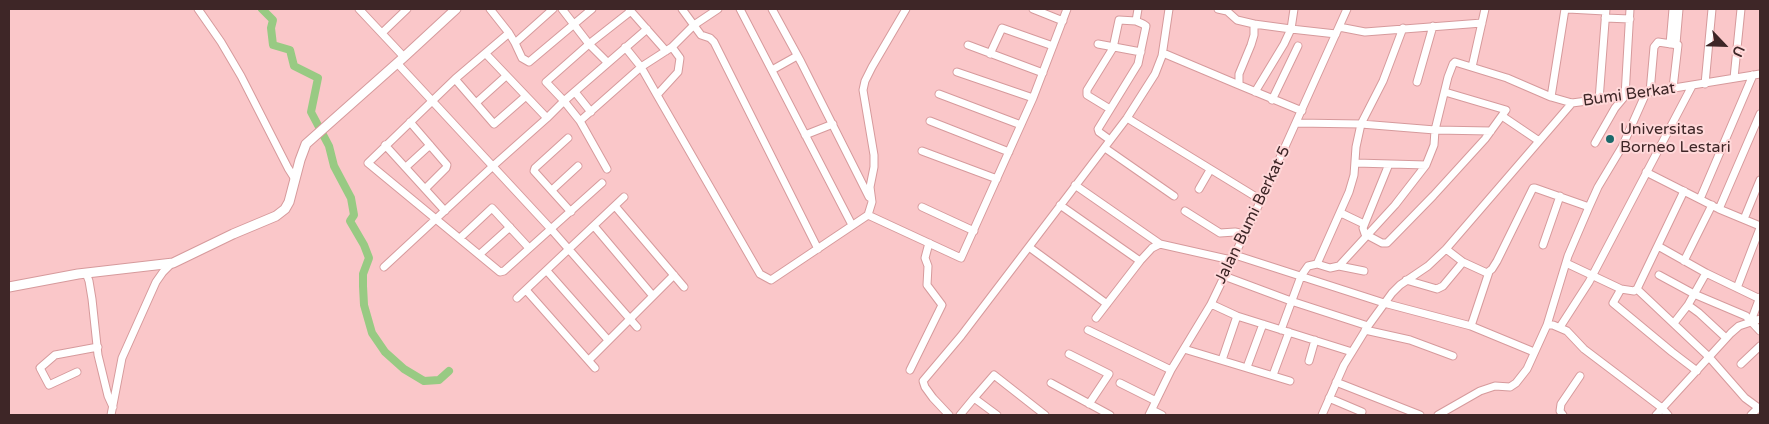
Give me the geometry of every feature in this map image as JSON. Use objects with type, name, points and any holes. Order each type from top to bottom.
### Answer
[{"type":"main road","points":[[9,287],[86,273],[172,263],[281,213],[288,202],[306,144],[456,9]]},
{"type":"street","points":[[198,9],[221,42],[241,76],[295,179]]},
{"type":"street","points":[[359,9],[382,32],[431,102],[551,229],[638,327]]},
{"type":"street","points":[[382,32],[407,9]]},
{"type":"street","points":[[515,43],[552,9]]},
{"type":"street","points":[[562,9],[589,44],[607,62]]},
{"type":"street","points":[[493,10],[509,33],[522,58],[529,62],[592,9]]},
{"type":"street","points":[[682,9],[701,35],[710,38],[714,42],[818,248]]},
{"type":"street","points":[[580,121],[641,67],[669,49],[694,25],[718,9]]},
{"type":"street","points":[[740,9],[852,225]]},
{"type":"street","points":[[772,9],[872,202]]},
{"type":"street","points":[[625,47],[641,67],[760,274],[769,280],[775,279],[868,215],[872,202],[870,188],[874,155],[863,90],[872,67],[906,9]]},
{"type":"street","points":[[1033,9],[1062,21]]},
{"type":"street","points":[[868,215],[961,258],[1033,98],[1067,9]]},
{"type":"street","points":[[1136,21],[1138,9]]},
{"type":"street","points":[[950,415],[933,398],[925,387],[923,380],[961,336],[1127,118],[1155,74],[1163,53],[1168,9]]},
{"type":"street","points":[[1222,9],[1237,20],[1291,29],[1365,32],[1482,23]]},
{"type":"street","points":[[1255,92],[1284,44],[1291,29],[1294,9]]},
{"type":"street","name":"Jalan Bumi Berkat 5","points":[[1151,412],[1171,370],[1211,304],[1297,122],[1347,9]]},
{"type":"street","points":[[1339,266],[1368,235],[1426,166],[1434,145],[1435,130],[1453,64],[1455,62],[1472,67],[1485,9]]},
{"type":"street","points":[[1551,96],[1567,9],[1605,13],[1630,19]]},
{"type":"street","points":[[1595,143],[1615,108],[1625,96],[1630,9]]},
{"type":"street","points":[[1672,9],[1673,44]]},
{"type":"street","points":[[1673,44],[1678,9]]},
{"type":"street","points":[[1705,84],[1712,9]]},
{"type":"street","points":[[1734,78],[1741,9]]},
{"type":"street","points":[[607,169],[580,121],[546,82],[630,10],[647,29],[680,58],[678,72],[657,95]]},
{"type":"street","points":[[1600,100],[1605,13]]},
{"type":"street","points":[[1110,109],[1086,93],[1113,48],[1119,20],[1136,21],[1146,26],[1137,66],[1098,131],[1110,140]]},
{"type":"street","points":[[1239,85],[1239,74],[1254,35],[1254,24]]},
{"type":"street","points":[[1417,82],[1433,26]]},
{"type":"street","points":[[990,54],[1002,28],[1053,46]]},
{"type":"street","points":[[1317,264],[1349,192],[1356,163],[1356,147],[1361,124],[1383,81],[1403,28]]},
{"type":"street","points":[[384,267],[607,62],[647,29]]},
{"type":"street","points":[[509,33],[455,79],[369,160],[369,164],[502,272],[602,183]]},
{"type":"street","points":[[1438,415],[1480,391],[1495,386],[1510,387],[1516,384],[1527,369],[1547,325],[1566,263],[1589,207],[1598,187],[1622,147],[1648,92],[1655,44],[1658,42],[1673,44],[1679,47],[1673,88]]},
{"type":"street","points":[[1098,44],[1140,52]]},
{"type":"street","points":[[968,45],[1043,73]]},
{"type":"street","points":[[1272,100],[1298,46]]},
{"type":"street","points":[[1163,53],[1302,111]]},
{"type":"street","points":[[486,54],[547,118]]},
{"type":"street","points":[[772,70],[797,56]]},
{"type":"street","name":"Bumi Berkat","points":[[1472,67],[1572,103],[1705,84],[1757,74]]},
{"type":"street","points":[[957,72],[1033,98]]},
{"type":"street","points":[[1700,199],[1757,74]]},
{"type":"street","points":[[476,103],[506,76]]},
{"type":"street","points":[[455,79],[494,124],[526,96]]},
{"type":"street","points":[[1560,327],[1592,276],[1692,86]]},
{"type":"street","points":[[575,92],[590,112]]},
{"type":"street","points":[[1390,164],[1364,224],[1364,231],[1382,243],[1391,239],[1439,189],[1491,131],[1506,110],[1445,92]]},
{"type":"street","points":[[939,94],[1021,125]]},
{"type":"street","points":[[1322,415],[1336,382],[1352,352],[1384,302],[1406,280],[1428,266],[1446,249],[1572,103]]},
{"type":"street","points":[[1684,260],[1716,207],[1760,114]]},
{"type":"street","points":[[1502,116],[1539,141]]},
{"type":"street","points":[[1127,118],[1261,200]]},
{"type":"street","points":[[930,121],[1009,152]]},
{"type":"street","points":[[410,122],[447,163],[447,167],[426,188]]},
{"type":"street","points":[[1297,122],[1361,124],[1435,130],[1491,131]]},
{"type":"street","points":[[805,135],[832,124]]},
{"type":"street","points":[[568,138],[535,169],[535,172],[571,212]]},
{"type":"street","points":[[385,145],[445,210]]},
{"type":"street","points":[[406,167],[430,145]]},
{"type":"street","points":[[1105,148],[1174,196]]},
{"type":"street","points":[[922,151],[997,178]]},
{"type":"street","points":[[1356,163],[1426,166]]},
{"type":"street","points":[[552,190],[578,166]]},
{"type":"street","points":[[1198,189],[1210,170]]},
{"type":"street","points":[[1646,172],[1760,227],[1736,288]]},
{"type":"street","points":[[1744,219],[1760,182]]},
{"type":"street","points":[[1075,184],[1160,244],[1233,258],[1301,276],[1384,302],[1471,326],[1534,352]]},
{"type":"street","points":[[1471,326],[1489,272],[1514,228],[1533,188],[1589,207]]},
{"type":"street","points":[[1637,289],[1684,191]]},
{"type":"street","points":[[1543,245],[1560,196]]},
{"type":"street","points":[[517,298],[624,197]]},
{"type":"street","points":[[1060,205],[1140,261]]},
{"type":"street","points":[[614,206],[684,286]]},
{"type":"street","points":[[922,207],[974,232]]},
{"type":"street","points":[[460,238],[491,208],[529,248]]},
{"type":"street","points":[[1185,211],[1220,233],[1236,232],[1245,234]]},
{"type":"street","points":[[1341,213],[1364,224]]},
{"type":"street","points":[[594,226],[653,296]]},
{"type":"street","points":[[480,254],[510,227]]},
{"type":"street","points":[[910,370],[942,305],[927,284],[928,266],[925,258],[929,243]]},
{"type":"street","points":[[1096,318],[1140,261],[1152,248],[1160,244]]},
{"type":"street","points":[[1658,246],[1706,273],[1760,298],[1751,321]]},
{"type":"street","points":[[1029,247],[1107,304]]},
{"type":"street","points":[[1446,249],[1463,262],[1484,273],[1489,272]]},
{"type":"street","points":[[1406,280],[1437,289],[1443,286],[1463,262]]},
{"type":"street","points":[[111,415],[122,358],[156,282],[172,263]]},
{"type":"street","points":[[1566,263],[1621,289],[1637,289],[1710,357],[1745,398],[1759,409],[1751,415]]},
{"type":"street","points":[[1272,375],[1285,331],[1291,301],[1301,276],[1308,266],[1317,264],[1330,268],[1339,266],[1364,271]]},
{"type":"street","points":[[547,271],[608,340]]},
{"type":"street","points":[[86,273],[89,280],[98,347],[108,396],[113,407]]},
{"type":"street","points":[[1674,323],[1688,305],[1706,273]]},
{"type":"street","points":[[589,360],[674,275]]},
{"type":"street","points":[[1224,276],[1367,328],[1410,340],[1453,356]]},
{"type":"street","points":[[1659,276],[1694,294],[1746,316],[1760,330]]},
{"type":"street","points":[[1621,289],[1613,303],[1697,371]]},
{"type":"street","points":[[526,290],[595,368]]},
{"type":"street","points":[[1211,304],[1237,316],[1352,352]]},
{"type":"street","points":[[1688,305],[1726,338]]},
{"type":"street","points":[[1222,360],[1237,316]]},
{"type":"street","points":[[1656,415],[1739,326],[1760,319]]},
{"type":"street","points":[[1247,367],[1262,324]]},
{"type":"street","points":[[1547,325],[1560,327],[1567,331],[1584,349],[1662,408],[1668,415]]},
{"type":"street","points":[[1088,330],[1171,370]]},
{"type":"street","points":[[1309,362],[1315,340]]},
{"type":"street","points":[[1741,364],[1760,346]]},
{"type":"street","points":[[77,372],[49,385],[40,368],[55,355],[98,347]]},
{"type":"street","points":[[1184,348],[1290,381]]},
{"type":"street","points":[[1070,354],[1109,374],[1089,404]]},
{"type":"street","points":[[960,415],[994,375],[1045,415]]},
{"type":"street","points":[[1563,415],[1560,411],[1561,404],[1580,376]]},
{"type":"street","points":[[1336,382],[1407,412],[1420,415]]},
{"type":"street","points":[[1120,383],[1156,400]]},
{"type":"street","points":[[1050,384],[1110,415]]},
{"type":"street","points":[[974,398],[997,415]]},
{"type":"street","points":[[1329,398],[1362,412]]},
{"type":"street","points":[[1151,412],[1162,415]]},
{"type":"waterway","points":[[262,9],[273,20],[271,28],[273,45],[290,50],[294,66],[318,78],[311,112],[329,146],[334,166],[351,198],[354,215],[350,221],[369,258],[363,274],[363,286],[364,305],[372,333],[385,352],[404,369],[424,381],[439,380],[449,371]]},
{"type":"place","name":"Universitas Borneo Lestari","points":[[1610,139]]}]
